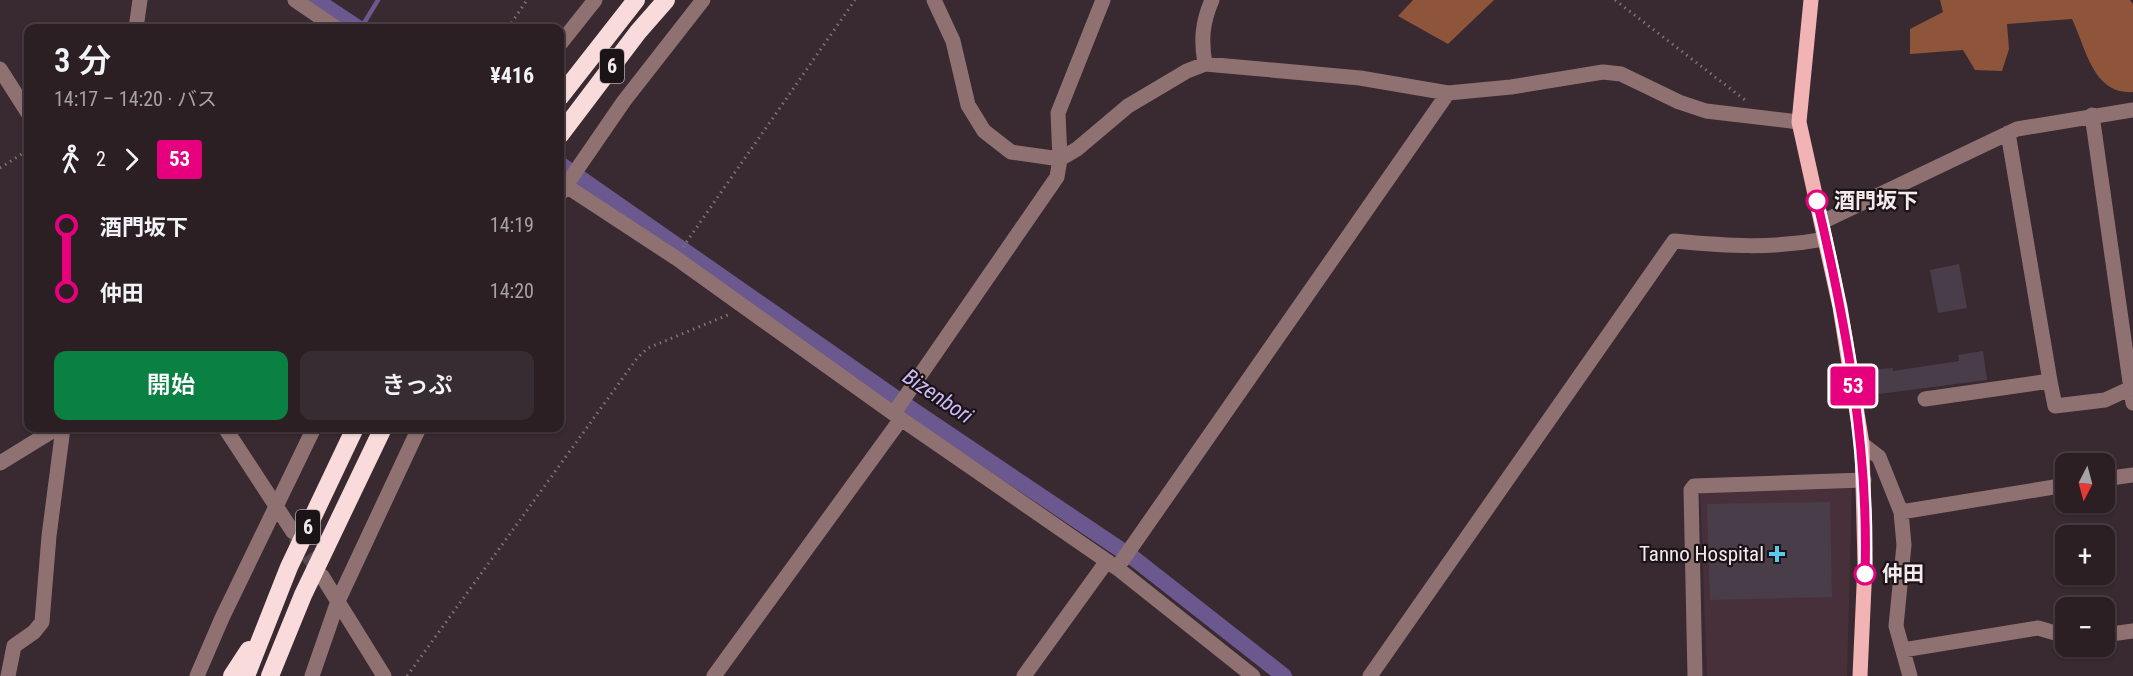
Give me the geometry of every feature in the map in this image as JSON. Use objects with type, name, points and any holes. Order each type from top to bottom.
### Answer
[{"type":"highway","name":"6","points":[[564,92],[636,0]]},
{"type":"highway","name":"6","points":[[564,130],[638,32],[666,0]]},
{"type":"highway","name":"6","points":[[246,676],[289,567],[353,432]]},
{"type":"highway","name":"6","points":[[270,676],[303,595],[381,432]]},
{"type":"highway","points":[[278,676],[303,595]]},
{"type":"highway","points":[[232,676],[264,629]]},
{"type":"main road","points":[[1811,0],[1799,122],[1849,352],[1862,444],[1865,564],[1860,676]]},
{"type":"street","points":[[137,24],[140,0]]},
{"type":"street","points":[[295,0],[330,24]]},
{"type":"street","points":[[564,39],[595,0]]},
{"type":"street","points":[[704,0],[624,101],[566,181],[744,308],[900,410],[1115,564],[1253,676]]},
{"type":"street","points":[[934,0],[953,41],[968,105],[976,121],[996,143],[1011,152],[1060,159],[1077,149],[1128,106],[1186,71],[1205,64],[1360,78],[1448,93],[1511,87],[1603,72],[1621,74],[1679,102],[1706,111],[1799,122]]},
{"type":"street","points":[[714,676],[900,410],[1057,177],[1060,159],[1058,113],[1103,0]]},
{"type":"street","points":[[1205,64],[1202,26],[1212,0]]},
{"type":"street","points":[[0,69],[24,106]]},
{"type":"street","points":[[1023,676],[1115,564],[1131,548],[1448,93]]},
{"type":"street","points":[[1822,222],[2017,129],[2133,110]]},
{"type":"street","points":[[2092,115],[2128,331],[2133,403]]},
{"type":"street","points":[[2007,133],[2055,405],[2105,400],[2131,388]]},
{"type":"street","points":[[1370,676],[1674,241],[1740,247],[1784,246],[1825,239]]},
{"type":"street","points":[[1925,399],[2050,381]]},
{"type":"street","points":[[0,463],[50,432]]},
{"type":"street","points":[[8,676],[15,646],[34,632],[42,622],[49,536],[62,432]]},
{"type":"street","points":[[228,432],[293,532]]},
{"type":"street","points":[[197,676],[222,618],[312,432]]},
{"type":"street","points":[[312,676],[338,601],[417,432]]},
{"type":"street","points":[[1862,444],[1879,457],[1900,512],[1904,545],[1896,626],[1910,676]]},
{"type":"street","points":[[2115,477],[2133,475]]},
{"type":"street","points":[[1695,676],[1690,490],[1694,486],[1864,480]]},
{"type":"street","points":[[1900,512],[2055,487]]},
{"type":"street","points":[[322,576],[384,676]]},
{"type":"street","points":[[1903,650],[2038,628],[2055,633]]},
{"type":"street","points":[[2115,633],[2133,631]]},
{"type":"path","points":[[511,24],[527,0]]},
{"type":"path","points":[[687,242],[855,0]]},
{"type":"path","points":[[1615,0],[1768,118]]},
{"type":"path","points":[[0,168],[24,153]]},
{"type":"path","points":[[407,676],[638,357],[648,348],[744,308]]},
{"type":"shaded area","points":[[1413,0],[1494,0],[1448,44],[1398,16]]},
{"type":"shaded area","points":[[1940,0],[2130,0],[2133,4],[2133,92],[2119,91],[2100,78],[2087,56],[2072,19],[2007,24],[2009,49],[2002,71],[1975,70],[1963,50],[1910,54],[1910,29],[1943,12]]},
{"type":"shaded area","name":"Tanno Hospital","points":[[1852,486],[1847,676],[1707,676],[1700,490]]},
{"type":"building","points":[[1959,264],[1967,308],[1938,313],[1930,270]]},
{"type":"building","points":[[1983,351],[1987,380],[1871,395],[1869,370],[1893,368],[1893,371],[1959,361],[1958,355]]},
{"type":"building","points":[[1830,502],[1832,597],[1710,600],[1707,504]]},
{"type":"waterway","name":"Bizenbori","points":[[316,0],[352,24]]},
{"type":"waterway","points":[[363,24],[378,0]]},
{"type":"waterway","name":"Bizenbori","points":[[564,167],[910,408],[1136,560],[1284,676]]},
{"type":"tunnel","points":[[295,536],[322,576]]},
{"type":"bus line","name":"53","points":[[1817,201],[1849,352],[1862,444],[1865,574]]},
{"type":"place","name":"酒門坂下","points":[[1817,201]]},
{"type":"place","name":"Tanno Hospital","points":[[1777,554]]},
{"type":"place","name":"仲田","points":[[1865,574]]}]
